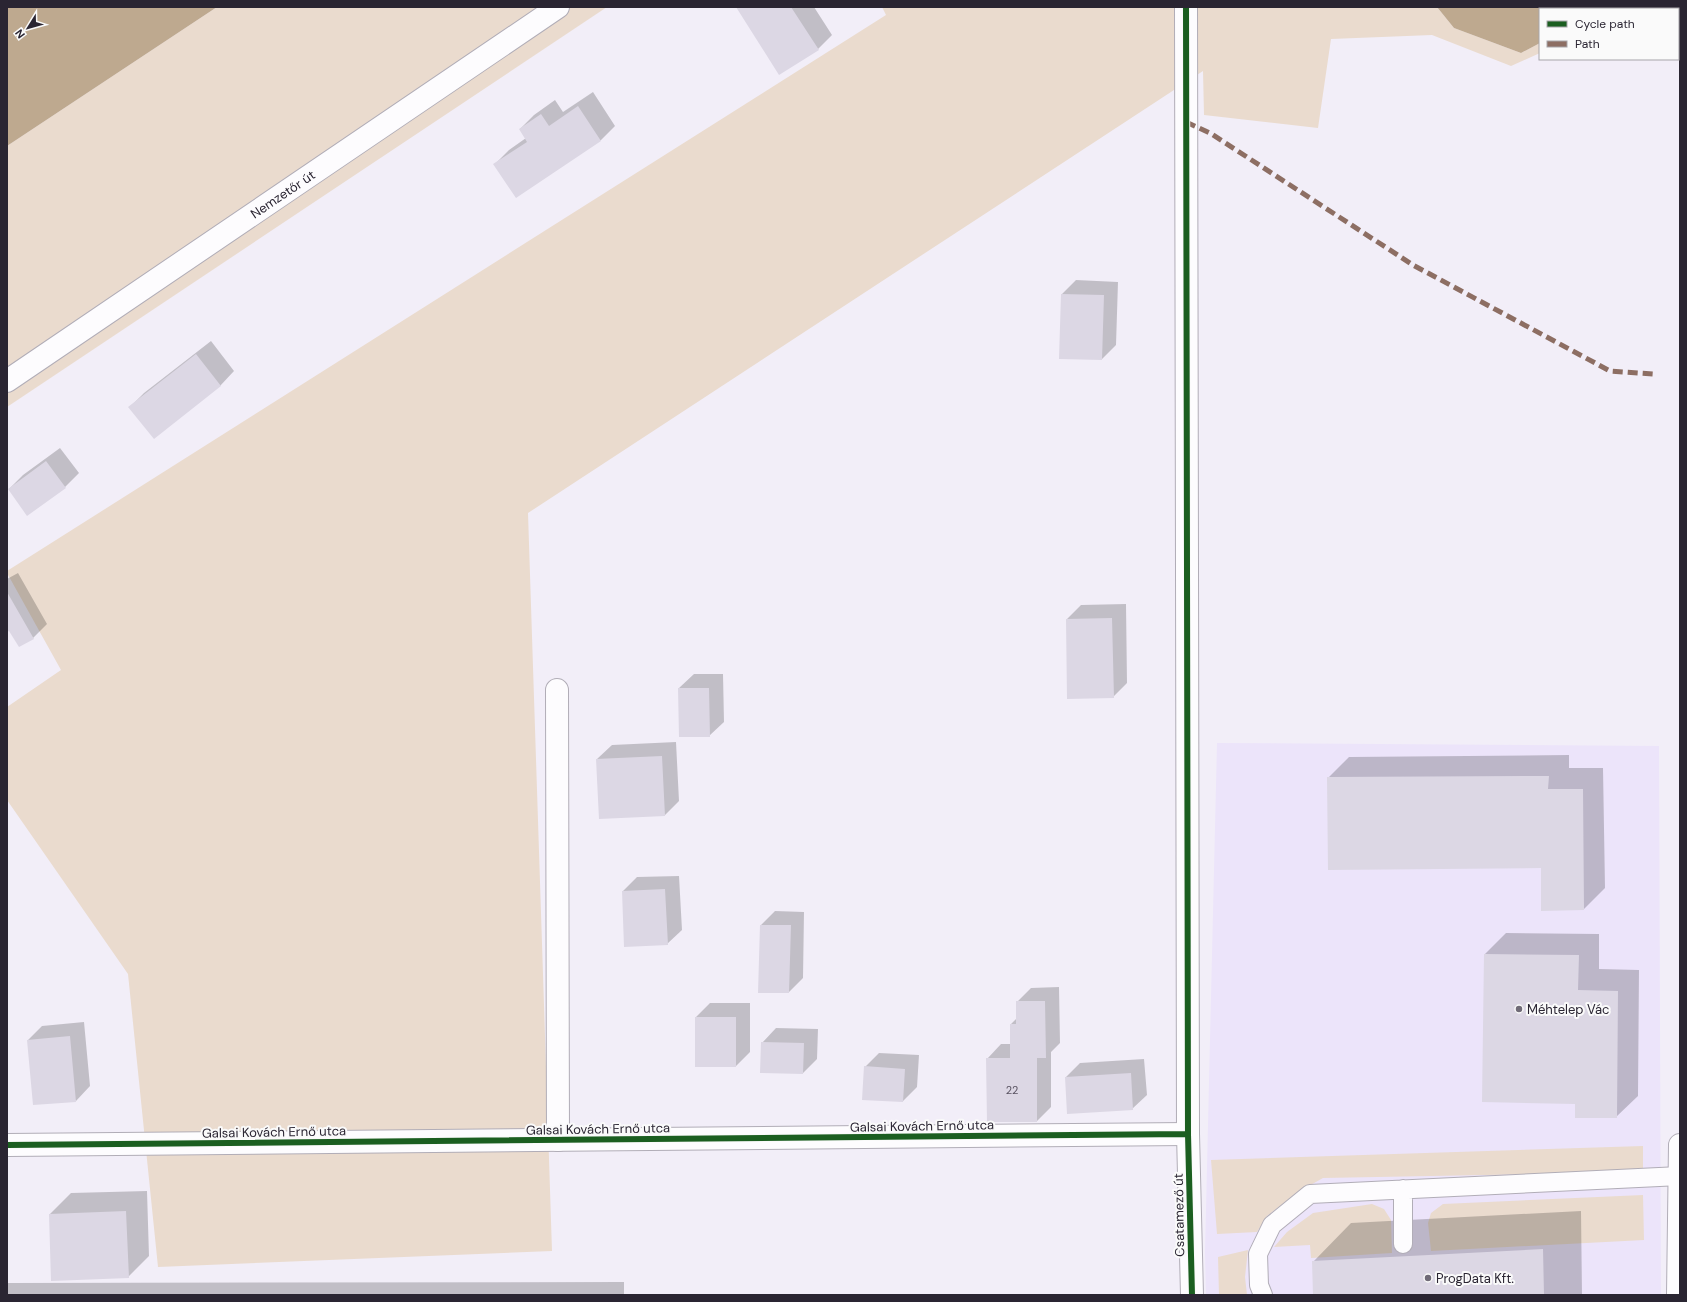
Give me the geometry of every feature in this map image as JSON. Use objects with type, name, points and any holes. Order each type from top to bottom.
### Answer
[{"type":"street","name":"Nemzetőr út","points":[[7,381],[558,7]]},
{"type":"street","name":"Csatamező út","points":[[1186,7],[1188,1134],[1192,1295]]},
{"type":"street","points":[[557,690],[558,1140]]},
{"type":"street","name":"Galsai Kovách Ernő utca","points":[[7,1145],[1188,1134]]},
{"type":"street","points":[[1678,1295],[1680,1145]]},
{"type":"lane","points":[[1263,1295],[1259,1284],[1258,1254],[1272,1224],[1310,1194],[1680,1176]]},
{"type":"lane","points":[[1403,1189],[1403,1244]]},
{"type":"shaded area","points":[[7,7],[217,7],[7,146]]},
{"type":"shaded area","points":[[217,7],[607,7],[7,407],[7,146]]},
{"type":"shaded area","points":[[882,7],[1437,7],[1454,28],[1521,53],[1539,44],[1539,53],[1511,66],[1432,35],[1331,39],[1318,128],[1204,115],[1203,71],[528,513],[552,1251],[158,1267],[128,974],[7,800],[7,707],[61,670],[7,571],[886,15]]},
{"type":"shaded area","points":[[1437,7],[1610,7],[1539,8],[1539,44],[1521,53],[1454,28]]},
{"type":"shaded area","points":[[1217,743],[1659,746],[1661,1295],[1206,1295],[1205,1252]]},
{"type":"shaded area","points":[[1643,1146],[1643,1172],[1323,1178],[1298,1192],[1267,1216],[1257,1232],[1217,1234],[1211,1160]]},
{"type":"shaded area","points":[[1643,1195],[1644,1240],[1431,1251],[1428,1223],[1431,1213],[1443,1204]]},
{"type":"shaded area","points":[[1372,1204],[1384,1209],[1391,1220],[1392,1253],[1311,1258],[1310,1245],[1274,1247],[1287,1232],[1313,1213]]},
{"type":"shaded area","points":[[1248,1250],[1245,1277],[1247,1295],[1219,1295],[1218,1257]]},
{"type":"building","points":[[736,7],[791,7],[819,50],[779,75]]},
{"type":"building","points":[[578,106],[601,141],[516,198],[493,164],[527,142],[519,129],[541,114],[549,126]]},
{"type":"building","points":[[1061,294],[1104,295],[1102,360],[1059,359]]},
{"type":"building","points":[[196,354],[221,386],[154,439],[128,407]]},
{"type":"building","points":[[46,461],[66,488],[27,516],[8,489]]},
{"type":"building","points":[[7,592],[34,639],[19,647],[9,631],[7,632]]},
{"type":"building","points":[[1112,618],[1114,698],[1067,699],[1066,619]]},
{"type":"building","points":[[678,688],[709,688],[710,737],[679,737]]},
{"type":"building","points":[[662,756],[665,816],[599,819],[596,759]]},
{"type":"building","points":[[1549,776],[1548,789],[1583,789],[1584,910],[1541,911],[1541,868],[1328,870],[1327,777]]},
{"type":"building","points":[[665,889],[668,945],[624,947],[622,891]]},
{"type":"building","points":[[760,925],[791,925],[789,993],[758,993]]},
{"type":"building","points":[[1484,954],[1579,955],[1578,990],[1618,991],[1617,1118],[1575,1118],[1575,1104],[1482,1102]]},
{"type":"building","points":[[1016,1001],[1045,1001],[1046,1058],[1037,1058],[1037,1122],[987,1122],[986,1058],[1010,1058],[1010,1024],[1016,1024]]},
{"type":"building","points":[[695,1017],[736,1017],[736,1067],[695,1067]]},
{"type":"building","points":[[70,1036],[76,1102],[33,1105],[27,1040]]},
{"type":"building","points":[[761,1042],[804,1043],[803,1074],[760,1073]]},
{"type":"building","points":[[864,1066],[905,1069],[903,1102],[862,1100]]},
{"type":"building","points":[[1131,1073],[1133,1110],[1067,1114],[1065,1077]]},
{"type":"building","points":[[126,1211],[129,1278],[51,1281],[49,1214]]},
{"type":"building","name":"ProgData Kft.","points":[[1543,1249],[1544,1295],[1313,1295],[1312,1261]]},
{"type":"marked path","points":[[1186,122],[1210,133],[1413,265],[1610,371],[1653,374]]},
{"type":"cycle path","points":[[1186,7],[1188,1134],[1192,1295]]},
{"type":"cycle path","points":[[7,1145],[1188,1134]]},
{"type":"place","name":"Méhtelep Vác","points":[[1519,1009]]},
{"type":"place","name":"ProgData Kft.","points":[[1428,1278]]}]
